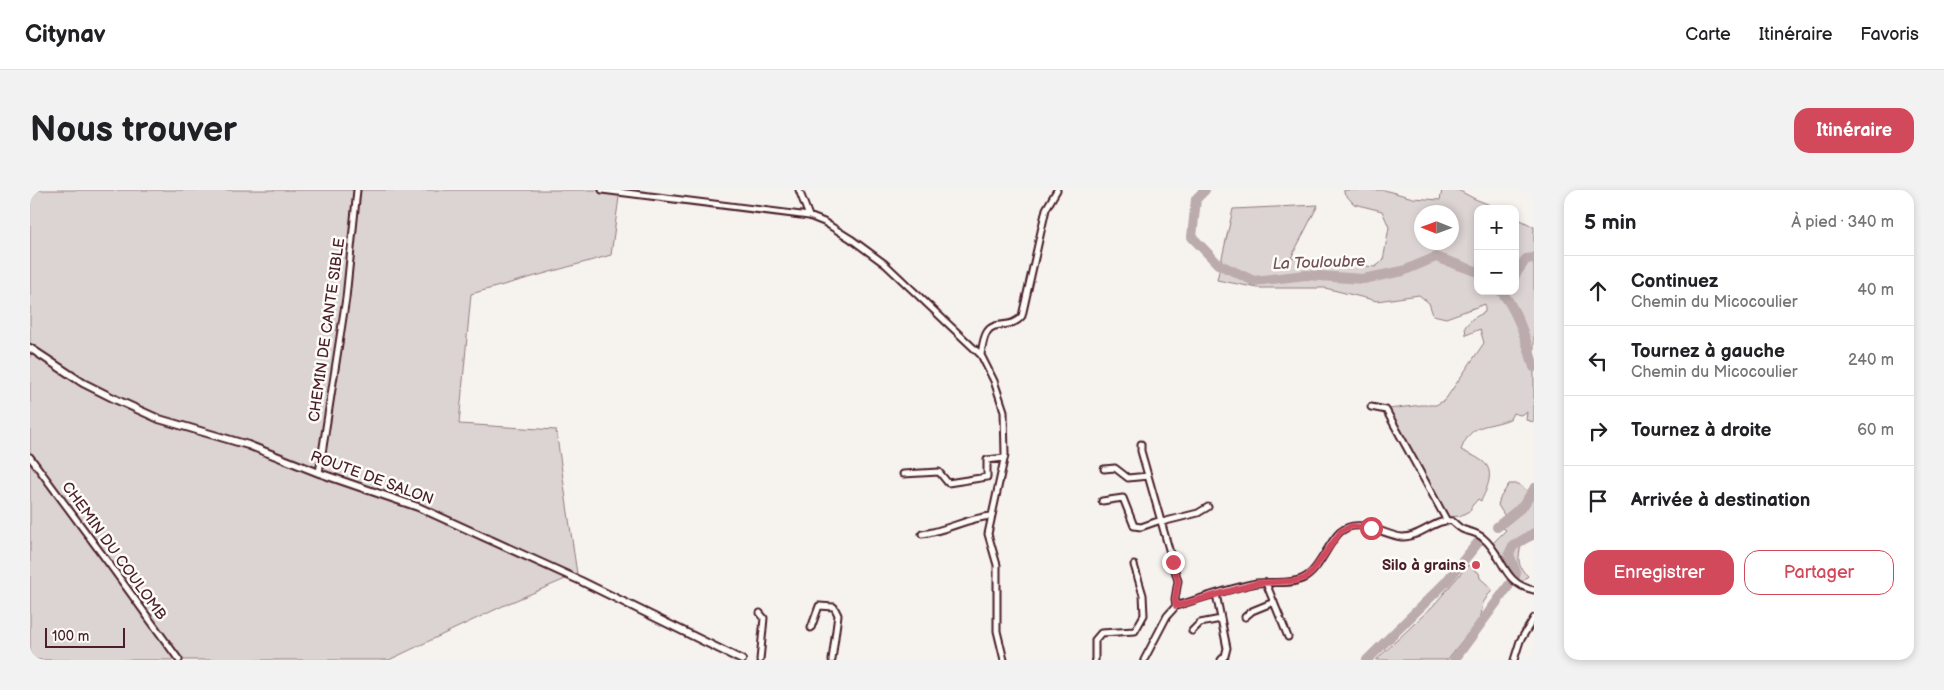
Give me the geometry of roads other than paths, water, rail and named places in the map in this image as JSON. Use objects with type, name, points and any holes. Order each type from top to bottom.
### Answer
[{"type":"street","name":"CHEMIN DE CANTE SIBLE","points":[[319,473],[346,298],[357,190]]},
{"type":"street","points":[[602,190],[809,216],[824,222],[885,264],[981,355],[1002,401],[1004,411],[1004,458],[988,534],[998,565],[997,631],[1004,660]]},
{"type":"street","points":[[799,190],[809,216]]},
{"type":"street","points":[[981,355],[984,338],[989,329],[993,326],[1014,324],[1022,316],[1046,209],[1056,190]]},
{"type":"street","name":"ROUTE DE SALON","points":[[30,348],[83,383],[142,411],[248,445],[319,473],[418,507],[582,581],[742,660]]},
{"type":"street","points":[[1371,408],[1386,410],[1446,521]]},
{"type":"street","points":[[1141,444],[1141,451],[1178,581],[1175,599],[1176,606]]},
{"type":"street","name":"CHEMIN DU COULOMB","points":[[30,457],[179,660]]},
{"type":"street","points":[[903,474],[939,472],[948,483],[987,477],[987,460],[1004,458]]},
{"type":"street","points":[[1104,469],[1115,468],[1128,478],[1148,476]]},
{"type":"street","points":[[1102,501],[1123,498],[1134,526],[1141,527],[1198,513],[1208,508]]},
{"type":"street","points":[[922,534],[943,530],[977,517],[991,516]]},
{"type":"street","points":[[1144,660],[1167,616],[1176,606],[1258,583],[1296,581],[1305,578],[1312,572],[1341,531],[1352,526],[1371,528],[1405,537],[1446,521],[1452,521],[1460,528],[1481,535],[1491,546],[1508,575],[1526,588],[1534,590]]},
{"type":"street","points":[[1096,660],[1095,640],[1101,633],[1135,630],[1144,615],[1143,596],[1134,565]]},
{"type":"street","points":[[1266,583],[1288,637]]},
{"type":"street","points":[[1216,594],[1227,648],[1222,660]]},
{"type":"street","points":[[1245,618],[1252,611],[1274,602]]},
{"type":"street","points":[[811,628],[819,606],[834,607],[838,615],[832,660]]},
{"type":"street","points":[[760,613],[764,615],[764,621],[760,660]]},
{"type":"street","points":[[1514,660],[1520,641],[1534,618]]},
{"type":"street","points":[[1192,631],[1200,623],[1221,619]]},
{"type":"waterway","name":"La Touloubre","points":[[1205,190],[1196,199],[1192,237],[1218,264],[1254,281],[1306,275],[1363,279],[1403,271],[1436,257],[1474,271]]},
{"type":"waterway","name":"La Touloubre","points":[[1519,269],[1526,259],[1534,258]]},
{"type":"waterway","name":"La Touloubre","points":[[1504,295],[1513,308],[1525,337],[1534,367]]},
{"type":"waterway","name":"La Touloubre","points":[[1497,527],[1523,506],[1534,489]]},
{"type":"waterway","name":"La Touloubre","points":[[1454,660],[1515,577],[1516,573],[1509,554],[1513,546],[1534,533]]},
{"type":"waterway","name":"La Touloubre","points":[[1367,660],[1446,582],[1480,540]]},
{"type":"place","name":"Silo à grains","points":[[1476,565]]}]
